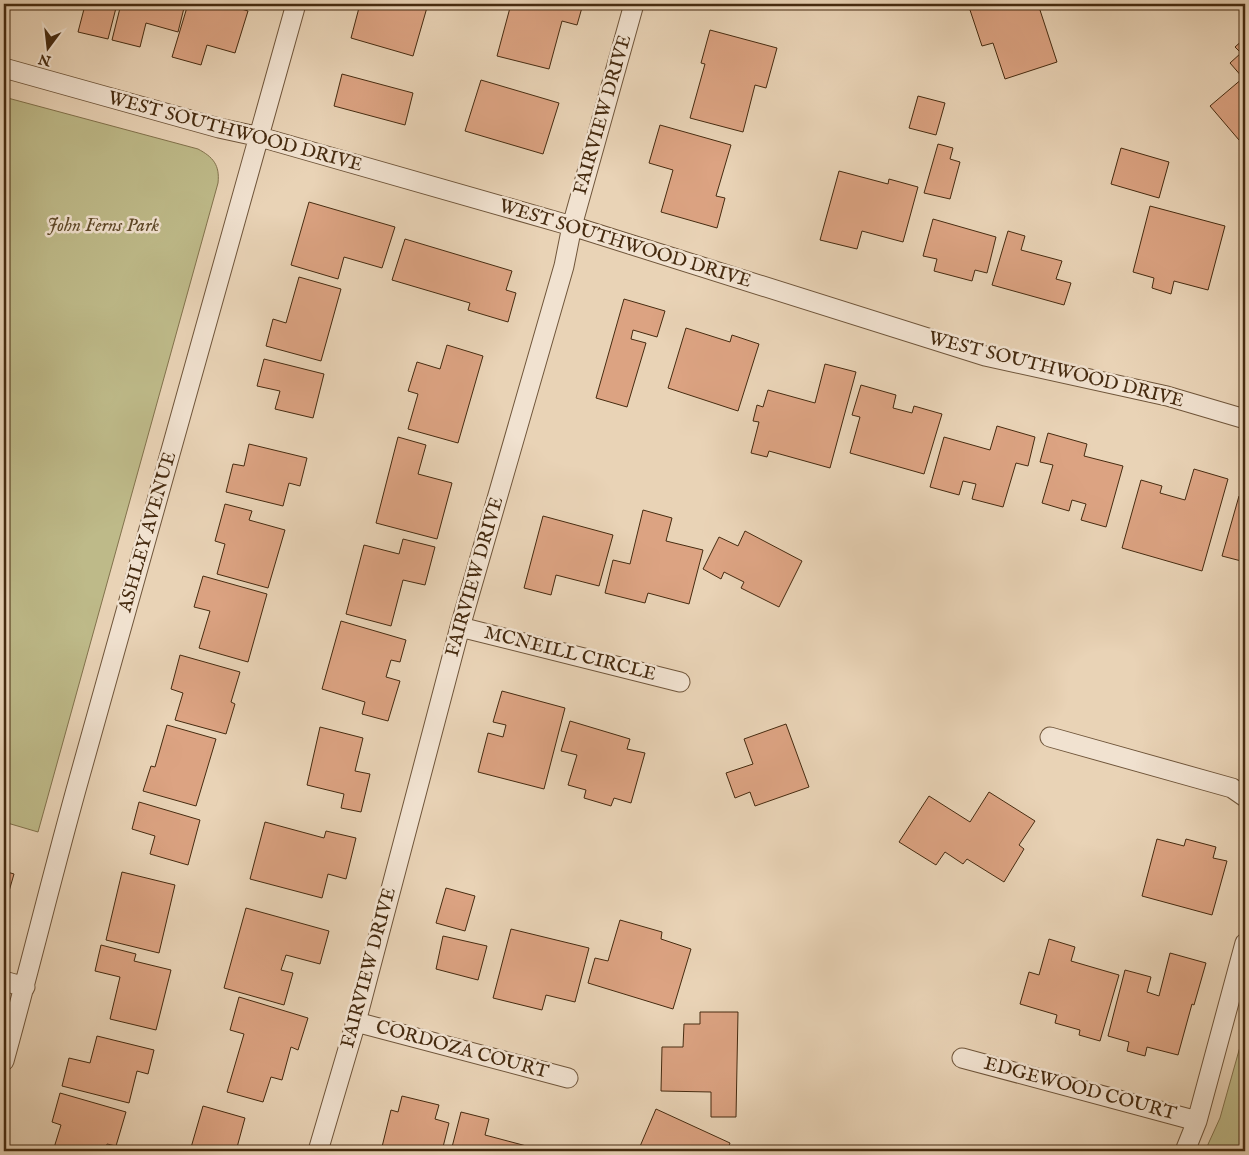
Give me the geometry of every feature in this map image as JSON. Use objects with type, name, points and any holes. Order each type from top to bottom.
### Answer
[{"type":"street","name":"ASHLEY AVENUE","points":[[4,1061],[81,773],[296,4]]},
{"type":"street","name":"FAIRVIEW DRIVE","points":[[318,1151],[356,1022],[460,627],[564,266],[572,226],[634,4]]},
{"type":"street","name":"WEST SOUTHWOOD DRIVE","points":[[4,68],[210,126],[260,137],[572,226],[986,356],[1167,396],[1245,419]]},
{"type":"street","name":"MCNEILL CIRCLE","points":[[460,627],[680,682]]},
{"type":"street","points":[[1050,737],[1232,788],[1245,797]]},
{"type":"street","points":[[1184,1151],[1197,1121],[1245,943]]},
{"type":"street","points":[[4,981],[25,987]]},
{"type":"street","name":"CORDOZA COURT","points":[[356,1022],[568,1078]]},
{"type":"street","name":"EDGEWOOD COURT","points":[[962,1058],[1197,1121]]},
{"type":"green space","name":"John Ferns Park","points":[[4,97],[198,149],[208,155],[217,166],[218,171],[218,183],[38,832],[4,822]]},
{"type":"green space","points":[[1245,1029],[1245,1151],[1205,1151],[1220,1118]]},
{"type":"building","points":[[66,4],[117,4],[108,39],[78,32],[84,9]]},
{"type":"building","points":[[121,4],[185,4],[178,32],[146,23],[140,47],[112,40]]},
{"type":"building","points":[[188,4],[225,4],[248,11],[235,53],[207,45],[201,65],[172,57]]},
{"type":"building","points":[[360,4],[379,7],[380,4],[428,4],[413,56],[351,38]]},
{"type":"building","points":[[511,4],[583,4],[577,25],[562,21],[549,69],[497,56]]},
{"type":"building","points":[[968,4],[1038,4],[1057,62],[1005,79],[993,43],[982,46]]},
{"type":"building","points":[[710,30],[777,48],[766,88],[755,85],[743,132],[690,118],[705,64],[701,63]]},
{"type":"building","points":[[1245,38],[1245,135],[1239,140],[1210,106],[1243,78],[1230,63],[1241,53],[1235,47]]},
{"type":"building","points":[[342,74],[413,93],[405,125],[334,106]]},
{"type":"building","points":[[481,80],[559,103],[543,154],[465,131]]},
{"type":"building","points":[[918,96],[945,103],[936,135],[909,128]]},
{"type":"building","points":[[660,125],[731,145],[716,196],[725,198],[717,228],[661,212],[673,170],[649,163]]},
{"type":"building","points":[[938,144],[953,148],[950,159],[960,162],[950,199],[924,193]]},
{"type":"building","points":[[1121,148],[1169,162],[1159,198],[1111,184]]},
{"type":"building","points":[[839,171],[888,184],[889,179],[918,187],[903,242],[862,231],[857,249],[820,240]]},
{"type":"building","points":[[309,202],[395,227],[382,268],[344,257],[338,279],[291,265]]},
{"type":"building","points":[[1150,206],[1225,226],[1208,290],[1174,281],[1171,294],[1152,288],[1154,278],[1133,272]]},
{"type":"building","points":[[933,219],[996,237],[987,273],[975,270],[972,281],[934,271],[937,259],[923,256]]},
{"type":"building","points":[[1008,231],[1025,236],[1021,250],[1062,261],[1056,279],[1071,283],[1064,305],[992,285]]},
{"type":"building","points":[[405,239],[512,271],[506,290],[516,293],[508,322],[468,310],[470,303],[392,280]]},
{"type":"building","points":[[299,277],[341,289],[321,361],[266,346],[273,319],[286,323]]},
{"type":"building","points":[[624,299],[665,311],[657,337],[633,330],[631,339],[646,343],[627,407],[596,398]]},
{"type":"building","points":[[686,328],[730,342],[732,335],[759,344],[738,411],[668,388]]},
{"type":"building","points":[[447,345],[483,356],[458,443],[408,429],[418,394],[408,391],[417,362],[440,369]]},
{"type":"building","points":[[264,359],[324,374],[313,418],[275,409],[280,391],[257,386]]},
{"type":"building","points":[[825,364],[856,372],[830,468],[769,451],[767,457],[751,453],[759,422],[753,421],[757,405],[763,407],[768,390],[815,403]]},
{"type":"building","points":[[861,385],[896,395],[893,408],[912,413],[914,406],[942,414],[924,474],[850,453],[860,417],[852,415]]},
{"type":"building","points":[[997,426],[1035,437],[1028,466],[1016,463],[1003,507],[972,499],[976,484],[963,481],[959,495],[930,487],[944,437],[990,450]]},
{"type":"building","points":[[1048,433],[1087,444],[1084,456],[1123,466],[1106,527],[1081,520],[1086,504],[1072,500],[1069,511],[1042,503],[1053,465],[1040,462]]},
{"type":"building","points":[[398,437],[426,445],[418,474],[452,483],[437,539],[376,523]]},
{"type":"building","points":[[249,444],[307,458],[300,486],[289,483],[283,506],[226,492],[233,464],[244,466]]},
{"type":"building","points":[[1194,469],[1228,479],[1202,571],[1122,548],[1141,480],[1162,486],[1160,493],[1185,500]]},
{"type":"building","points":[[1239,496],[1245,498],[1245,562],[1222,556]]},
{"type":"building","points":[[225,504],[252,511],[249,520],[285,530],[268,588],[217,574],[225,544],[215,541]]},
{"type":"building","points":[[643,510],[672,518],[666,541],[703,550],[689,604],[648,593],[645,603],[605,593],[613,560],[630,564]]},
{"type":"building","points":[[543,516],[613,535],[599,586],[556,575],[551,595],[524,588]]},
{"type":"building","points":[[745,531],[802,561],[779,607],[741,588],[744,582],[724,572],[721,579],[703,569],[719,537],[738,546]]},
{"type":"building","points":[[403,539],[435,547],[425,585],[403,580],[391,626],[346,614],[364,545],[399,554]]},
{"type":"building","points":[[203,576],[267,594],[248,662],[199,648],[210,611],[194,607]]},
{"type":"building","points":[[341,621],[406,640],[400,662],[391,660],[386,677],[400,681],[388,721],[362,714],[365,702],[322,689]]},
{"type":"building","points":[[180,655],[240,672],[231,702],[235,704],[226,734],[175,720],[183,693],[171,689]]},
{"type":"building","points":[[502,691],[565,708],[544,789],[478,772],[488,733],[503,737],[506,725],[493,722]]},
{"type":"building","points":[[570,721],[630,739],[627,749],[645,753],[631,803],[614,798],[611,806],[584,798],[586,790],[568,785],[577,755],[561,751]]},
{"type":"building","points":[[786,724],[809,787],[755,806],[750,792],[735,798],[726,773],[753,764],[744,739]]},
{"type":"building","points":[[167,725],[216,739],[196,806],[143,791],[151,766],[155,767]]},
{"type":"building","points":[[320,727],[363,738],[355,771],[370,774],[361,812],[341,808],[344,794],[307,785]]},
{"type":"building","points":[[989,792],[1035,821],[1019,845],[1024,849],[1004,882],[967,859],[963,864],[945,852],[936,865],[899,842],[929,796],[970,822]]},
{"type":"building","points":[[139,802],[200,820],[188,865],[150,854],[155,836],[132,829]]},
{"type":"building","points":[[265,822],[324,838],[326,831],[356,838],[346,879],[328,874],[322,898],[250,879]]},
{"type":"building","points":[[1157,839],[1184,846],[1186,839],[1216,847],[1213,858],[1227,861],[1212,915],[1142,896]]},
{"type":"building","points":[[4,871],[14,874],[5,905],[4,905]]},
{"type":"building","points":[[122,872],[175,885],[159,953],[106,940]]},
{"type":"building","points":[[446,888],[475,896],[465,931],[436,923]]},
{"type":"building","points":[[246,908],[329,931],[320,964],[286,955],[281,970],[293,973],[284,1005],[224,988]]},
{"type":"building","points":[[620,920],[662,932],[661,939],[691,949],[673,1009],[588,983],[595,958],[608,961]]},
{"type":"building","points":[[511,929],[589,948],[575,1002],[546,995],[542,1010],[493,998]]},
{"type":"building","points":[[443,936],[487,946],[478,980],[436,969]]},
{"type":"building","points":[[1049,939],[1075,947],[1071,961],[1119,975],[1100,1041],[1079,1035],[1080,1030],[1055,1023],[1057,1015],[1020,1004],[1029,972],[1039,975]]},
{"type":"building","points":[[101,945],[136,954],[134,961],[171,970],[156,1030],[110,1019],[120,977],[95,971]]},
{"type":"building","points":[[1170,953],[1206,963],[1178,1055],[1147,1047],[1145,1056],[1127,1051],[1129,1042],[1108,1036],[1125,970],[1151,977],[1147,992],[1159,996]]},
{"type":"building","points":[[239,997],[308,1018],[298,1050],[291,1047],[282,1080],[271,1077],[263,1102],[227,1092],[244,1034],[230,1030]]},
{"type":"building","points":[[700,1012],[738,1012],[736,1117],[711,1117],[711,1092],[661,1091],[662,1047],[683,1047],[684,1024],[700,1024]]},
{"type":"building","points":[[97,1036],[154,1050],[148,1074],[137,1071],[129,1103],[62,1086],[69,1058],[90,1063]]},
{"type":"building","points":[[60,1093],[126,1112],[116,1146],[107,1144],[105,1151],[53,1151],[61,1125],[52,1122]]},
{"type":"building","points":[[402,1096],[439,1105],[435,1119],[449,1123],[442,1151],[381,1151],[391,1110],[398,1112]]},
{"type":"building","points":[[203,1106],[245,1118],[236,1151],[190,1151]]},
{"type":"building","points":[[656,1109],[730,1143],[727,1151],[638,1151]]},
{"type":"building","points":[[461,1112],[489,1119],[485,1135],[534,1148],[533,1151],[451,1151]]}]
